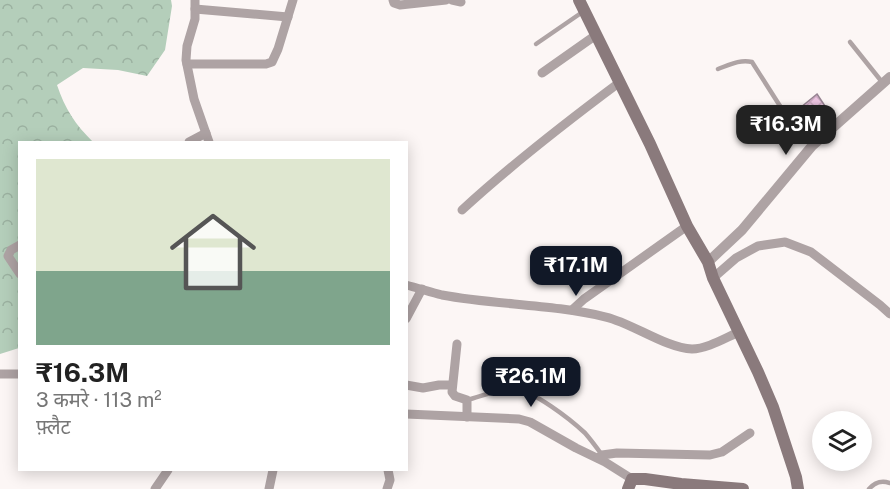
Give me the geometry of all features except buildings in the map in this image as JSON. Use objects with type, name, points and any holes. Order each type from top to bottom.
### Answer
[{"type":"main road","points":[[581,6],[650,144],[687,226],[708,262],[713,278],[758,372],[773,407],[798,489]]},
{"type":"main road","points":[[630,484],[645,479],[743,489]]},
{"type":"street","points":[[187,64],[267,64],[272,62],[278,50],[293,0]]},
{"type":"street","points":[[393,0],[394,3],[400,5],[446,0]]},
{"type":"street","points":[[209,141],[194,99],[187,64],[186,52],[193,29],[195,5],[288,17]]},
{"type":"street","points":[[542,73],[596,35]]},
{"type":"street","points":[[708,262],[742,230],[812,146],[886,80]]},
{"type":"street","points":[[462,210],[515,162],[620,82]]},
{"type":"street","points":[[191,141],[206,133]]},
{"type":"street","points":[[572,310],[584,299],[687,226]]},
{"type":"street","points":[[713,278],[736,258],[758,246],[785,242],[811,252],[890,314]]},
{"type":"street","points":[[18,246],[10,250],[8,256],[18,271]]},
{"type":"street","points":[[408,286],[442,295],[572,310],[609,318],[671,344],[691,349],[704,347],[739,332]]},
{"type":"street","points":[[408,316],[422,289]]},
{"type":"street","points":[[457,344],[453,395],[467,400],[468,417]]},
{"type":"street","points":[[0,374],[18,374]]},
{"type":"street","points":[[408,385],[423,387],[452,385]]},
{"type":"street","points":[[408,414],[519,419],[530,422],[576,448],[600,457],[630,484]]},
{"type":"street","points":[[600,457],[617,453],[710,455],[722,452],[750,433]]},
{"type":"street","points":[[155,489],[167,471]]},
{"type":"street","points":[[269,489],[273,471]]},
{"type":"street","points":[[387,489],[390,480],[388,471]]},
{"type":"lane","points":[[536,44],[581,6]]},
{"type":"lane","points":[[850,42],[886,80]]},
{"type":"lane","points":[[718,69],[739,61],[752,62],[780,106],[812,146]]},
{"type":"lane","points":[[467,400],[501,390],[524,390],[573,422],[586,435],[600,457]]},
{"type":"lane","points":[[869,489],[878,482],[890,483]]},
{"type":"green space","points":[[0,0],[171,0],[165,50],[147,76],[118,70],[83,68],[57,85],[71,116],[92,141],[18,141],[18,348],[0,354]]}]
